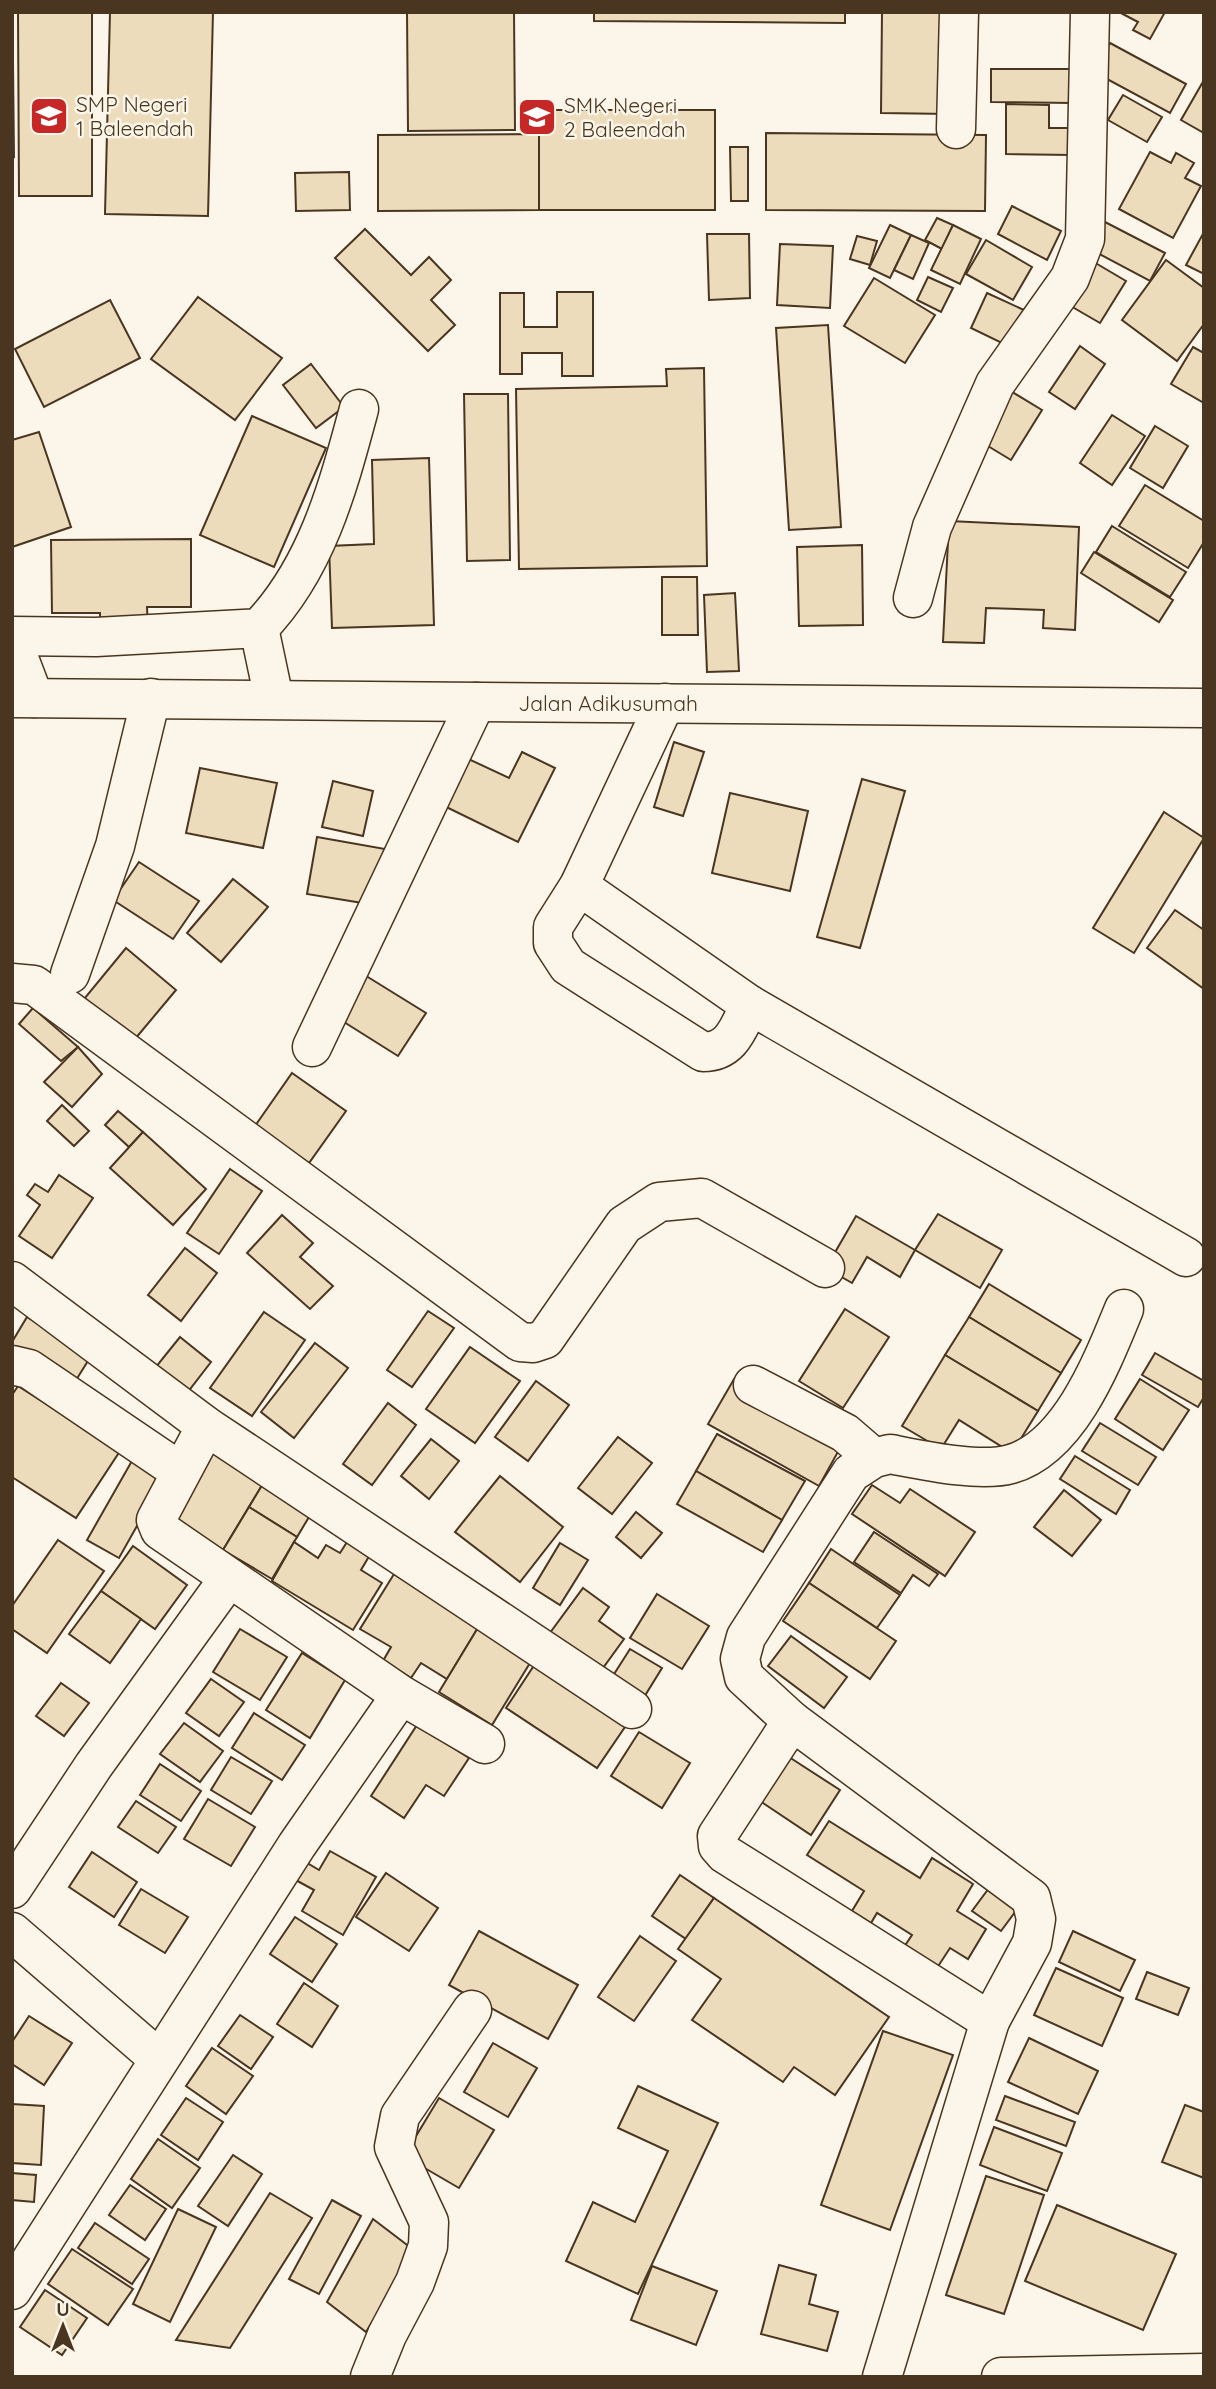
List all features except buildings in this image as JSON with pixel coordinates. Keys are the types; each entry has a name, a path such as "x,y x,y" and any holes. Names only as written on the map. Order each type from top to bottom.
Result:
{"street":[{"path":"956,129 959,12"},
{"path":"913,598 932,527 995,384 1070,278 1085,239 1090,12"},
{"path":"23,698 12,638 96,637 259,628 281,605 312,552 341,475 359,409"},
{"path":"259,628 274,699"},
{"name":"Jalan Adikusumah","path":"23,698 1204,708"},
{"path":"70,974 115,846 151,698"},
{"path":"312,1047 476,702"},
{"path":"665,703 579,886 553,927 553,943 568,966 703,1052 718,1052 728,1046 750,1005"},
{"path":"579,886 750,1005 1186,1257"},
{"path":"12,983 34,985 520,1342 545,1339 624,1225 644,1210 666,1200 702,1198 825,1268"},
{"path":"12,1281 206,1426 632,1709"},
{"path":"882,2377 990,2021 1032,1943 1036,1919 1031,1898 792,1721 744,1677 740,1659 746,1637 851,1473 874,1458 890,1454 991,1467 1013,1464 1031,1454 1054,1436 1077,1407 1095,1375 1124,1308"},
{"path":"12,1365 29,1369 181,1472"},
{"path":"753,1385 845,1433 874,1458"},
{"path":"206,1426 156,1520 160,1530 401,1695 485,1744"},
{"path":"12,1889 94,1765 229,1578"},
{"path":"12,2290 297,1844 401,1695"},
{"path":"792,1721 717,1836 718,1846 725,1854 990,2021"},
{"path":"12,1933 159,2059"},
{"path":"370,2377 387,2335 415,2281 428,2246 429,2222 394,2147 400,2116 472,2010"},
{"path":"1001,2377 1203,2371"}],"place":[{"name":"SMP Negeri 1 Baleendah","path":"49,116"},
{"name":"SMK Negeri 2 Baleendah","path":"537,117"}]}
